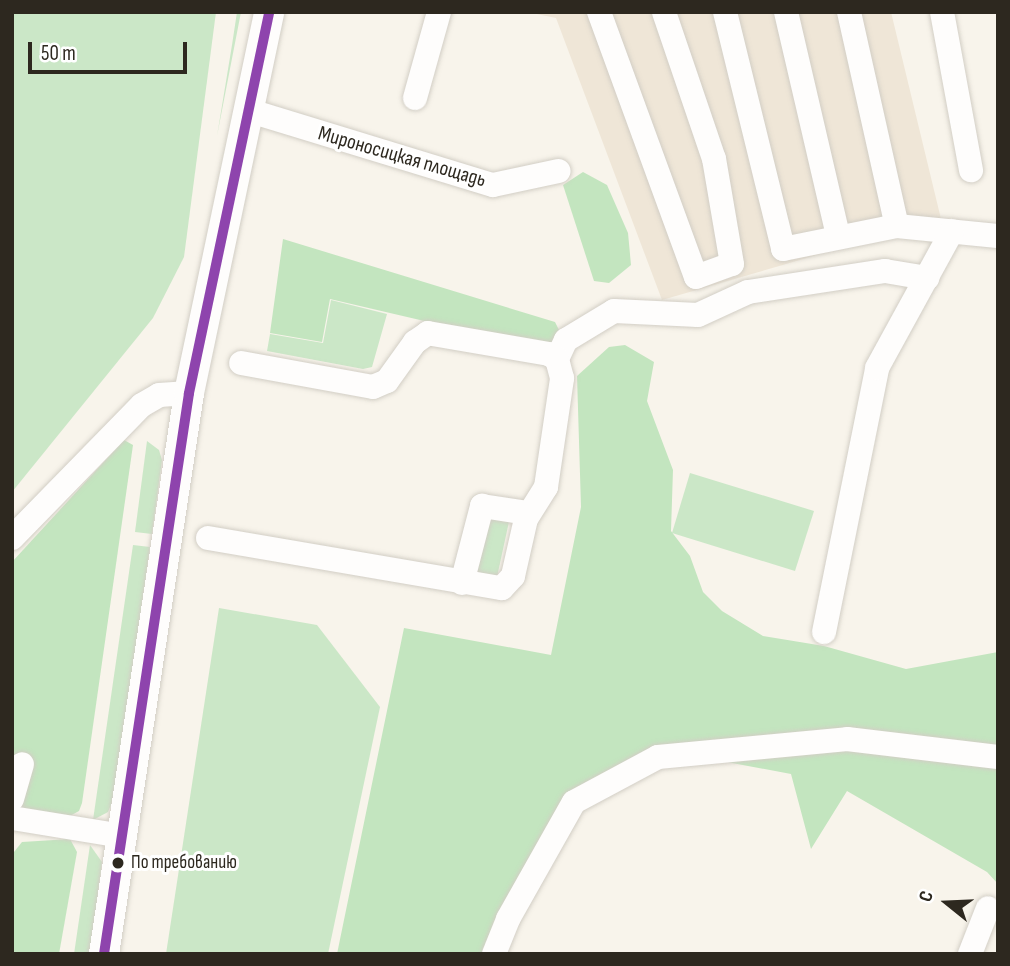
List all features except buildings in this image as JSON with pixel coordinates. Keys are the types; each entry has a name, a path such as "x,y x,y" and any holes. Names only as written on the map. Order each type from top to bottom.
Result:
{"main road":[{"path":"104,954 189,393 269,12"}],"street":[{"path":"415,98 439,12"},
{"path":"599,12 696,277 732,264 714,159 664,12"},
{"path":"725,12 783,250 838,236 897,226 998,236"},
{"path":"786,12 838,236"},
{"path":"849,12 897,226"},
{"path":"942,12 971,170"},
{"name":"Мироносицкая площадь","path":"247,110 493,185 559,172"},
{"path":"824,632 877,368 952,231"},
{"path":"556,359 566,340 614,310 698,315 748,292 885,271 927,278"},
{"path":"208,538 493,588 508,583 528,513 545,487 562,378 556,359 542,351 437,332 415,342 393,375 373,387 241,363"},
{"path":"12,538 142,405 159,395 189,393"},
{"path":"462,583 479,509 491,505 528,513"},
{"path":"494,954 508,919 574,802 658,757 738,752 847,739 998,757"},
{"path":"12,799 22,764"},
{"path":"12,818 122,836"},
{"path":"970,954 988,908"}],"shaded area":[{"path":"527,12 891,12 941,219 662,300 556,18"}],"green space":[{"path":"12,12 216,12 184,257 153,318 12,492"},
{"path":"237,12 241,12 217,136 232,45"},
{"path":"583,172 607,185 628,233 631,265 609,283 594,281 563,185"},
{"path":"283,239 555,322 561,334 553,351 330,299 322,342 270,333"},
{"path":"331,300 387,314 372,367 363,369 267,351 270,334 323,343"},
{"path":"625,345 654,362 647,401 673,470 671,531 690,556 703,592 722,611 763,636 824,646 906,669 998,652 998,884 987,872 847,791 811,849 791,774 652,748 559,805 484,954 337,954 404,628 551,655 581,507 577,376 609,347"},
{"path":"124,440 133,445 82,803 79,811 68,817 12,809 12,562"},
{"path":"147,441 159,450 162,460 152,534 135,532"},
{"path":"690,473 814,511 795,571 672,533"},
{"path":"486,512 510,517 497,577 473,572"},
{"path":"133,545 150,547 115,795 108,812 93,820"},
{"path":"219,608 317,625 380,707 328,954 166,954"},
{"path":"70,839 77,852 59,954 12,954 14,852 22,842"},
{"path":"90,845 102,862 90,954 74,954"}],"transit line":[{"path":"104,954 189,393 269,12"}],"place":[{"name":"По требованию","path":"118,863"}]}
